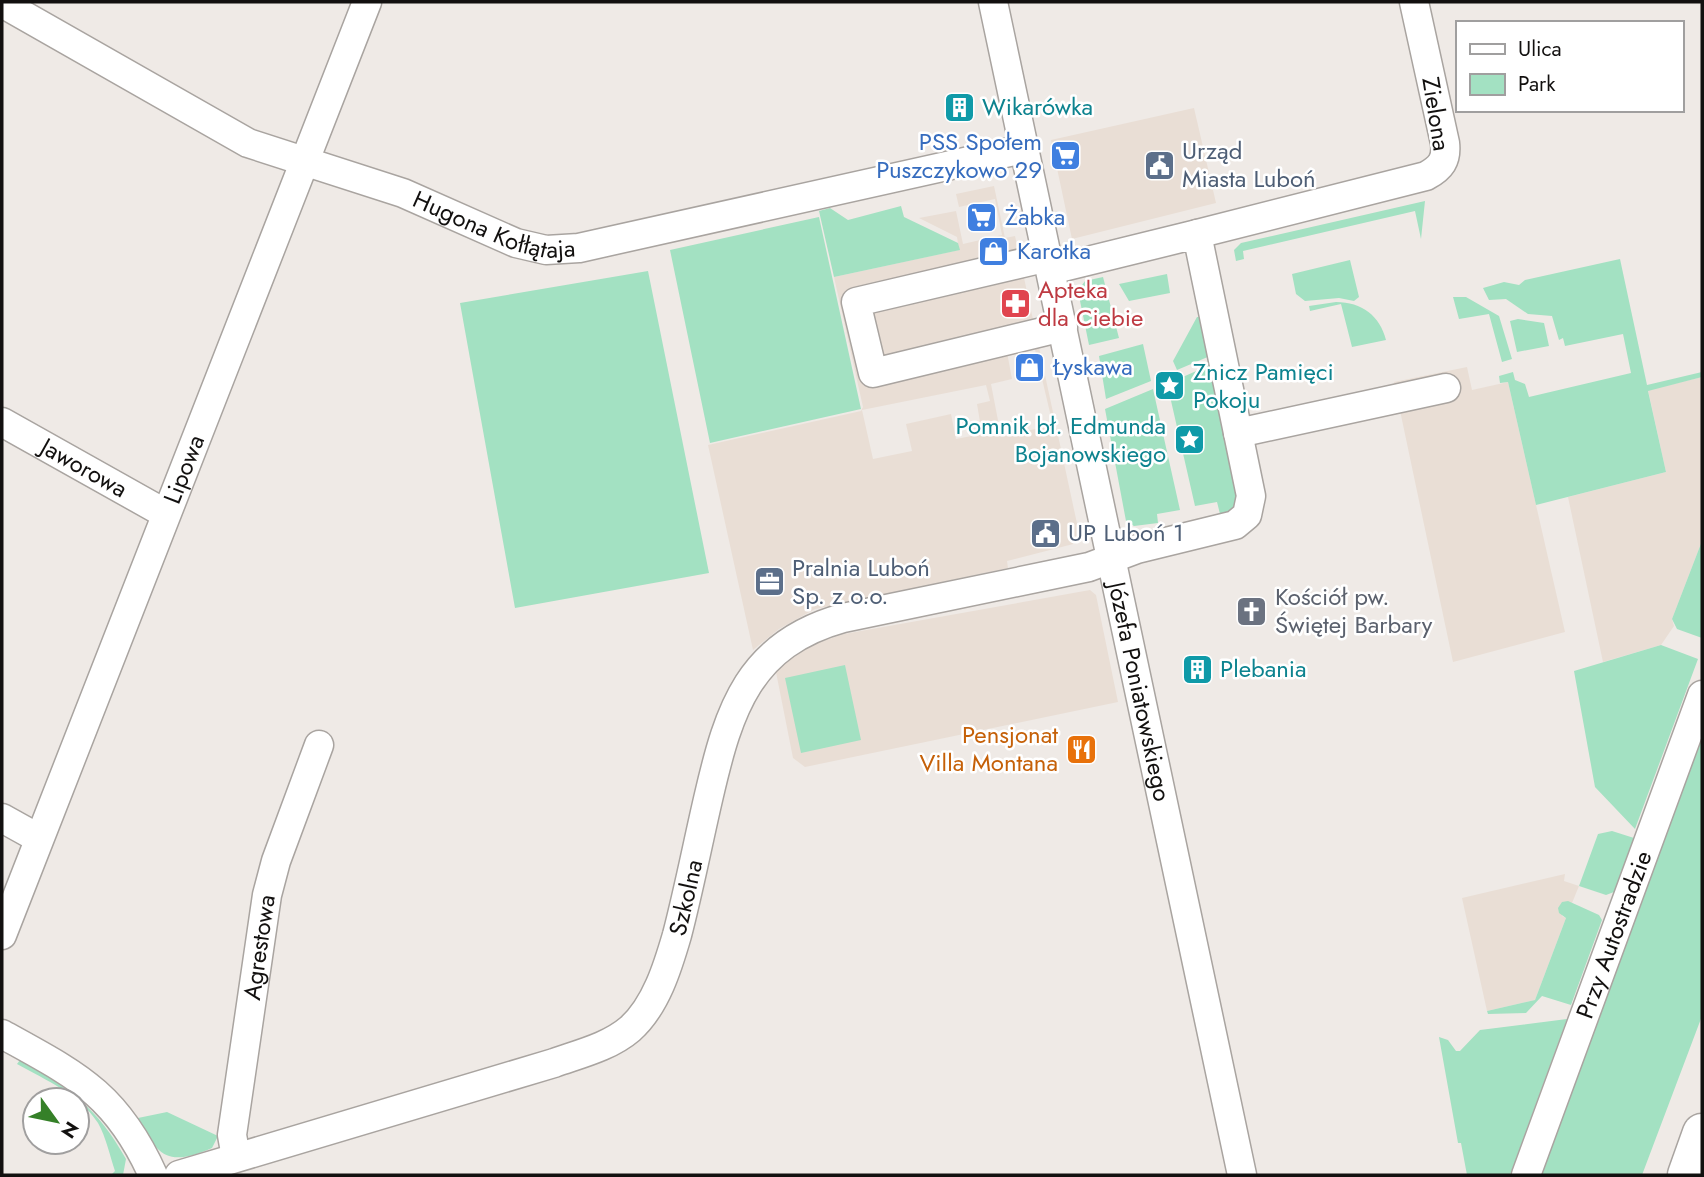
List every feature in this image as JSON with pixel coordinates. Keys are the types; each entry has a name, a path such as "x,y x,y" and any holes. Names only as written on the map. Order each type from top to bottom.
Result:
{"highway":[{"path":"1686,1175 1702,1133"}],"street":[{"name":"Lipowa","path":"2,935 367,2"},
{"name":"Józefa Poniatowskiego","path":"993,2 1242,1175"},
{"name":"Zielona","path":"1196,234 1426,176 1440,167 1446,153 1414,2"},
{"name":"Hugona Kołłątaja","path":"2,3 234,137 403,193 516,243 546,250 562,250 1023,149"},
{"path":"1063,327 873,373 856,302 1196,234 1238,433 1446,388"},
{"name":"Jaworowa","path":"2,422 166,514"},
{"name":"Szkolna","path":"179,1175 554,1063 620,1037 642,1016 666,967 727,724 744,687 766,661 808,630 833,621 1089,567 1112,558 1241,522 1251,507 1251,496 1238,433"},
{"name":"Przy Autostradzie","path":"1525,1175 1702,695"},
{"name":"Agrestowa","path":"236,1157 232,1135 267,895 279,852 318,744"},
{"path":"2,818 38,838"},
{"path":"2,1034 93,1088 128,1131 153,1175"}],"shaded area":[{"path":"1194,108 1216,203 1072,239 1051,140"},
{"path":"994,186 1005,238 1015,236 1081,542 1007,561 1008,568 815,609 779,629 753,650 708,445 861,411 863,407 834,277 959,250 957,237 919,218 956,211 963,244 1002,235 995,199 959,207 956,194","holes":["1033,341 1052,421 1050,426 1001,436 991,384 1012,379 1006,347","986,385 990,401 977,404 982,434 956,439 951,414 906,424 912,451 873,459 862,410"]},
{"path":"1467,367 1472,390 1508,382 1565,632 1453,662 1394,382"},
{"path":"1702,377 1702,541 1672,619 1674,626 1661,645 1603,662 1568,497 1666,472 1648,390"},
{"path":"1090,590 1096,595 1118,702 805,767 793,758 775,667 799,649 844,634"},
{"path":"1565,874 1564,881 1579,886 1572,903 1562,902 1562,916 1566,918 1535,1000 1487,1011 1462,898"}],"green space":[{"path":"1425,201 1421,239 1415,211 1243,251 1244,259 1236,261 1234,250 1241,243"},
{"path":"901,206 904,217 958,243 960,250 834,277 819,211 830,208 848,220"},
{"path":"819,217 861,409 710,443 670,250"},
{"path":"1620,259 1647,385 1702,372 1702,377 1648,391 1666,472 1536,505 1508,382 1500,383 1499,376 1513,372 1515,380 1525,384 1529,397 1631,373 1623,334 1565,346 1563,338 1559,340 1552,316 1528,314 1506,299 1489,300 1483,288 1504,282 1519,285 1525,280"},
{"path":"1350,260 1359,297 1354,301 1339,298 1305,301 1296,294 1292,274"},
{"path":"648,271 709,573 515,608 460,303"},
{"path":"1167,274 1170,293 1129,301 1119,284"},
{"path":"1103,277 1119,338 1089,345 1078,291 1085,281"},
{"path":"1453,297 1466,297 1499,316 1512,359 1502,362 1489,314 1459,319"},
{"path":"1336,302 1354,305 1368,312 1379,324 1386,340 1352,347 1341,304 1310,311 1309,306"},
{"path":"1197,317 1201,317 1210,356 1177,370 1173,361"},
{"path":"1518,319 1544,323 1549,346 1517,352 1510,321"},
{"path":"1143,344 1151,381 1106,399 1099,356"},
{"path":"1212,364 1240,495 1236,509 1221,518 1217,502 1195,506 1169,392 1178,388 1176,380"},
{"path":"1153,389 1180,510 1157,514 1158,523 1134,526 1126,521 1105,409"},
{"path":"1702,541 1702,638 1677,629 1672,619"},
{"path":"1661,645 1698,659 1635,829 1595,787 1574,671"},
{"path":"845,665 861,740 801,753 785,678"},
{"path":"1702,727 1702,1016 1642,1175 1538,1175"},
{"path":"1612,831 1634,838 1614,892 1606,895 1579,886 1598,834"},
{"path":"1568,901 1599,915 1602,920 1571,1005 1542,996 1526,1013 1488,1014 1487,1011 1535,1000 1566,918 1559,913 1558,908 1562,902"},
{"path":"1567,1019 1510,1175 1467,1175 1461,1143 1458,1143 1439,1037 1448,1040 1456,1051 1460,1051 1480,1030"},
{"path":"20,1060 62,1086 57,1086 17,1064"},
{"path":"91,1110 126,1159 123,1175 111,1175 115,1171"},
{"path":"167,1112 218,1136 212,1148 186,1157 167,1155 159,1150 138,1118"}],"place":[{"name":"Wikarówka","path":"959,107"},
{"name":"PSS Społem Puszczykowo 29","path":"1065,156"},
{"name":"Urząd Miasta Luboń","path":"1159,165"},
{"name":"Żabka","path":"982,217"},
{"name":"Karotka","path":"994,251"},
{"name":"Apteka dla Ciebie","path":"1015,304"},
{"name":"Łyskawa","path":"1030,367"},
{"name":"Znicz Pamięci Pokoju","path":"1170,386"},
{"name":"Pomnik bł. Edmunda Bojanowskiego","path":"1189,440"},
{"name":"UP Luboń 1","path":"1045,533"},
{"name":"Pralnia Luboń Sp. z o.o.","path":"769,582"},
{"name":"Kościół pw. Świętej Barbary","path":"1252,611"},
{"name":"Plebania","path":"1197,669"},
{"name":"Pensjonat Villa Montana","path":"1081,749"}]}
